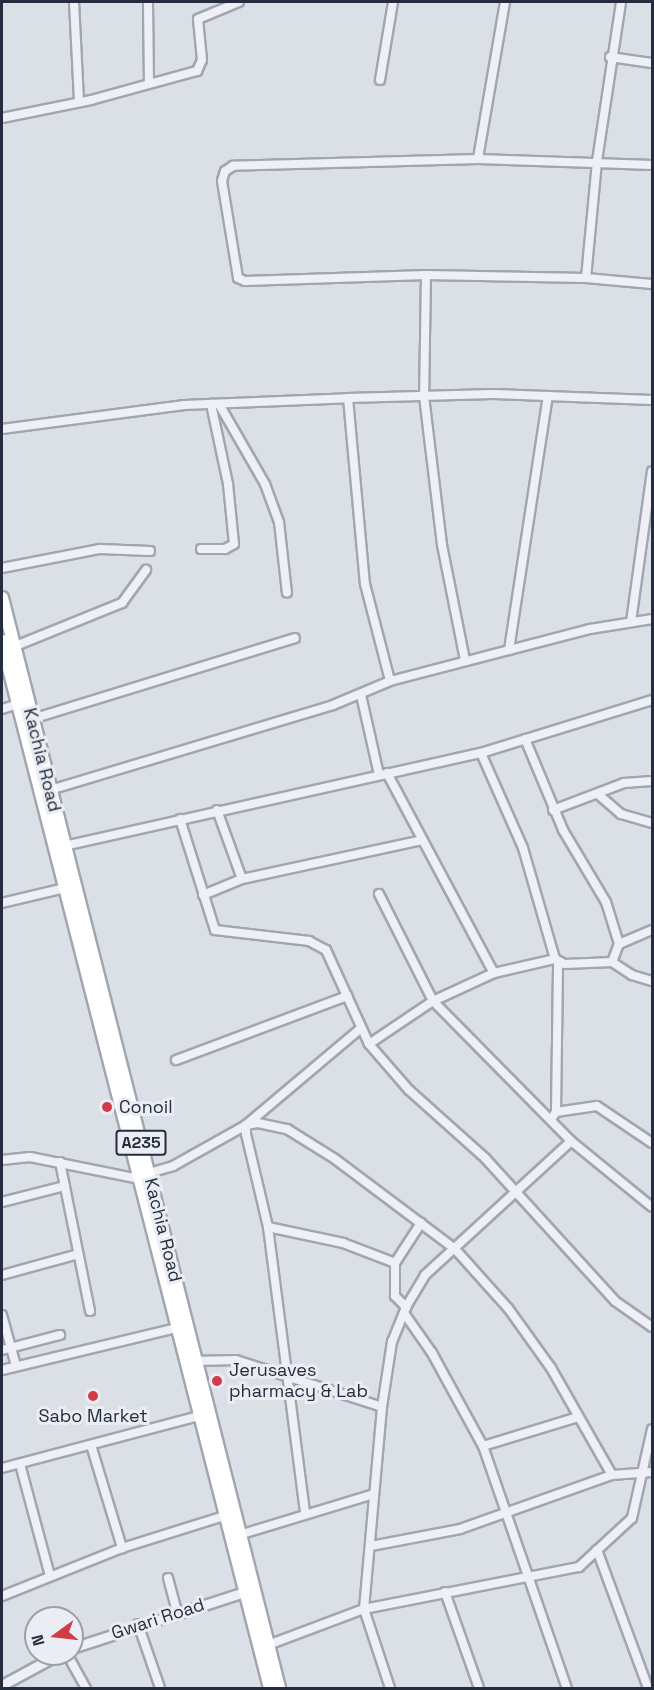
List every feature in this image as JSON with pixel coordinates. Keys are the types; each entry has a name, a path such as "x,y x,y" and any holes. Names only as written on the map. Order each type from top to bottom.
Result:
{"highway":[{"name":"Kachia Road","path":"2,598 144,1176 195,1361 279,1689"},
{"name":"Kachia Road","path":"2,641 65,888 138,1152"},
{"name":"Kachia Road","path":"144,1176 177,1328 270,1689"}],"street":[{"path":"74,2 79,102"},
{"path":"148,2 149,83"},
{"path":"2,118 79,102 197,71 202,60 198,18 225,4 239,2"},
{"path":"380,80 393,2"},
{"path":"478,159 505,2"},
{"path":"586,278 610,57 621,2"},
{"path":"610,57 652,63"},
{"path":"652,165 597,161 478,159 233,166 225,171 222,181 238,278 245,282 426,275 586,278 652,284"},
{"path":"426,275 424,396 442,545 465,660"},
{"path":"509,650 548,396"},
{"path":"2,429 215,404 348,398 548,396 652,400"},
{"path":"348,398 365,584 390,681"},
{"path":"201,549 225,549 234,544 228,484 215,404"},
{"path":"215,404 265,484 279,522 287,593"},
{"path":"631,622 652,471"},
{"path":"2,568 100,549 150,551"},
{"path":"13,647 122,603 146,570"},
{"path":"50,790 361,695 390,681 465,660 652,619"},
{"path":"32,719 295,639"},
{"path":"361,695 383,774 422,840 494,973"},
{"path":"64,846 217,810 481,753 652,700"},
{"path":"2,709 18,704"},
{"path":"525,739 553,810 596,881 619,944 612,962"},
{"path":"481,753 523,848 557,961 554,1116"},
{"path":"553,810 599,795 624,783 652,781"},
{"path":"599,795 621,814 652,823"},
{"path":"217,810 242,879"},
{"path":"180,819 215,930 319,944 326,950 369,1044 409,1090 485,1158 515,1195 615,1300 652,1327"},
{"path":"203,895 242,879 422,840"},
{"path":"2,903 65,888"},
{"path":"379,894 432,1001 554,1116 571,1141 652,1207"},
{"path":"619,944 652,930"},
{"path":"369,1044 432,1001 494,973 557,961 612,962 632,975 652,981"},
{"path":"176,1060 347,996"},
{"path":"2,1160 30,1157 144,1176 173,1166 246,1125 361,1028"},
{"path":"554,1116 597,1106 652,1143"},
{"path":"246,1125 258,1123 287,1129 455,1249 508,1308 551,1368 612,1475"},
{"path":"246,1125 268,1227 305,1512"},
{"path":"379,1689 389,1686 364,1609 382,1407 392,1342 405,1310 425,1275 515,1195 571,1141"},
{"path":"60,1162 90,1311"},
{"path":"2,1202 65,1186"},
{"path":"421,1224 395,1263 395,1296 432,1353 483,1446 526,1576 567,1689"},
{"path":"268,1227 343,1243 395,1263"},
{"path":"2,1275 78,1254"},
{"path":"2,1315 16,1366"},
{"path":"2,1370 177,1328"},
{"path":"2,1350 60,1335"},
{"path":"195,1361 236,1360 382,1407"},
{"path":"2,1468 199,1416"},
{"path":"483,1446 578,1417"},
{"path":"268,1645 364,1609 579,1567 632,1518 652,1429"},
{"path":"91,1445 122,1548"},
{"path":"641,1471 652,1458"},
{"path":"20,1464 50,1576"},
{"path":"371,1546 460,1529 505,1515 612,1475 641,1471 652,1472"},
{"path":"239,1535 305,1512 374,1494"},
{"path":"2,1596 122,1548 224,1516"},
{"path":"597,1550 648,1689"},
{"path":"168,1578 177,1612"},
{"name":"Gwari Road","path":"84,1644 138,1624 244,1592"},
{"path":"444,1592 479,1689"},
{"path":"138,1624 160,1689"},
{"path":"2,1685 37,1666"},
{"path":"74,1666 86,1689"}],"place":[{"name":"Conoil","path":"107,1107"},
{"name":"Jerusaves pharmacy & Lab","path":"217,1381"},
{"name":"Sabo Market","path":"93,1396"}]}
